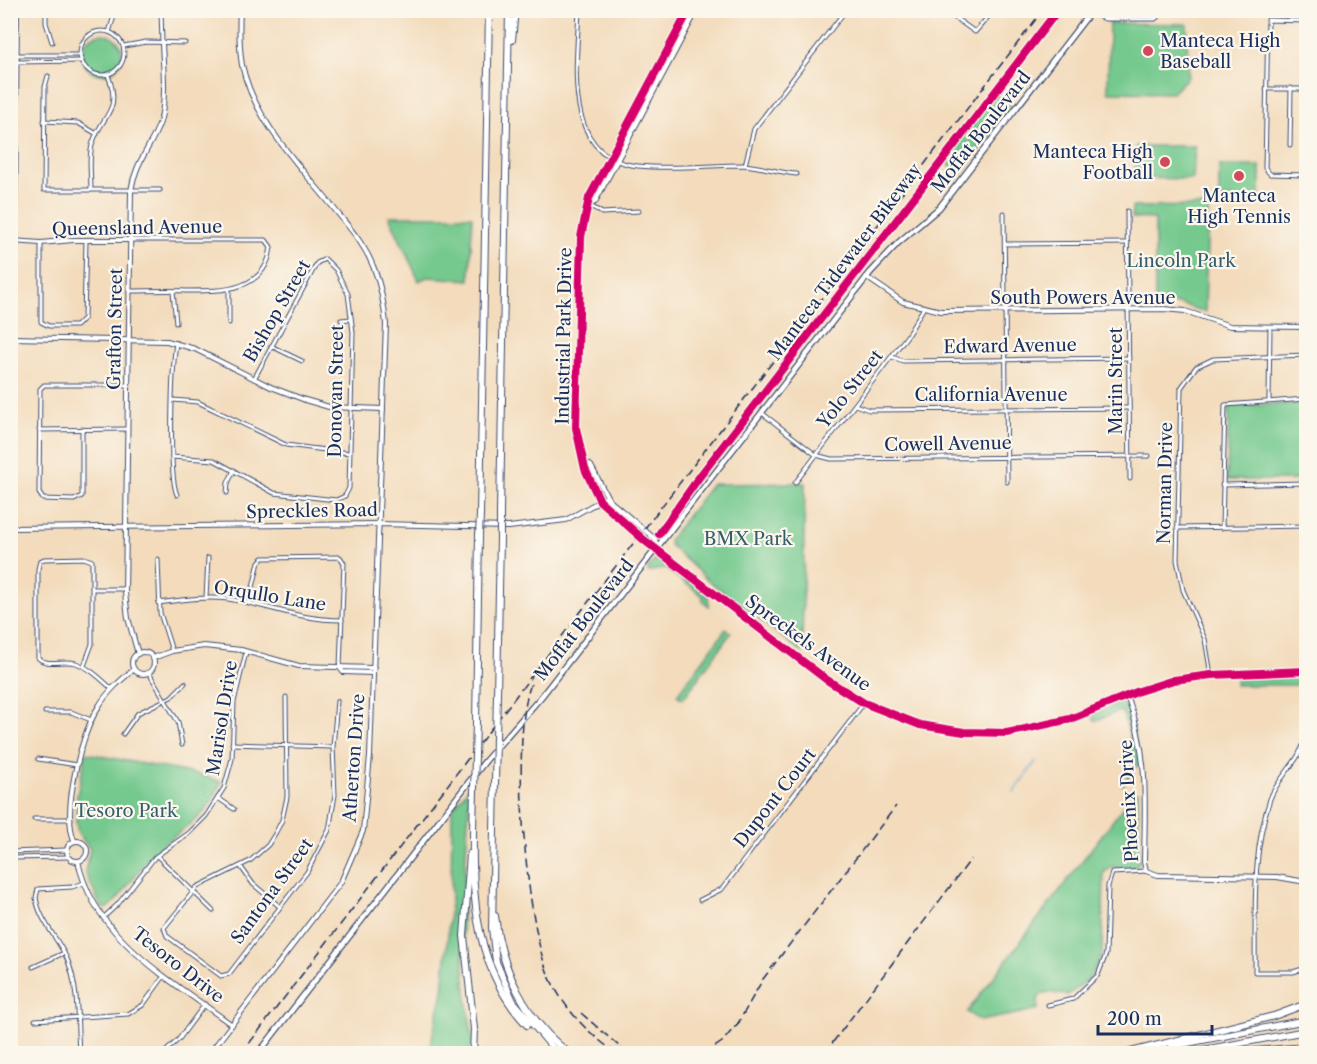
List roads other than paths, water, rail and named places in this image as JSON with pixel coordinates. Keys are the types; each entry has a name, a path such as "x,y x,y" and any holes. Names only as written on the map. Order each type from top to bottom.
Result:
{"highway":[{"path":"487,10 489,30 473,826 475,910 484,952 493,973 511,1005 554,1053"},
{"path":"509,10 492,938 501,975 521,1012 558,1053"},
{"path":"508,58 515,10"},
{"path":"473,826 464,930 474,1029 473,1053"},
{"path":"493,897 502,953 515,988 543,1028 570,1053"},
{"path":"1123,1053 1274,1016 1306,1004"},
{"path":"1129,1053 1306,1020"},
{"path":"1181,1053 1306,1031"},
{"path":"1215,1053 1306,1047"}],"main road":[{"name":"Moffat Boulevard","path":"258,1053 486,760 542,697 866,278 898,243 939,208 1091,12"}],"street":[{"path":"10,32 11,10"},
{"path":"10,279 11,238 15,215 17,10"},
{"path":"46,10 46,23 52,42"},
{"path":"109,32 116,10"},
{"name":"Grafton Street","path":"138,654 128,618 125,589 131,191 138,163 156,131 162,112 161,10"},
{"name":"Atherton Drive","path":"209,1053 341,882 358,847 366,817 369,790 386,324 382,295 373,266 362,243 274,135 256,102 243,67 239,45 240,10"},
{"path":"579,10 576,85 579,114 587,133 612,157 638,166 745,165 797,174"},
{"name":"Industrial Park Drive","path":"657,548 626,526 600,501 589,482 576,428 579,257 590,205 589,198 689,10"},
{"name":"Industrial Park Drive","path":"590,205 595,202 697,10"},
{"path":"745,165 756,127 846,10"},
{"path":"944,10 968,29 977,32 994,10"},
{"path":"1091,12 1105,19 1155,19 1160,15"},
{"path":"1306,21 1268,20 1265,164 1266,171 1270,174 1306,175"},
{"path":"96,31 109,32 118,37 124,46 122,65 108,75 90,72 81,61 81,46 87,36 96,31"},
{"path":"124,46 146,42 185,43"},
{"path":"80,55 16,55 10,58 16,62 81,61"},
{"path":"91,190 91,154 97,134 107,120 113,104 112,86 108,75"},
{"path":"48,76 44,121 44,190 160,190"},
{"path":"1266,88 1306,88"},
{"path":"1290,145 1291,88"},
{"path":"44,121 69,121 97,134"},
{"path":"590,205 602,213 639,211"},
{"name":"Marin Street","path":"1127,211 1130,479"},
{"path":"1004,213 1007,482"},
{"name":"Queensland Avenue","path":"11,238 41,243 130,240 268,241 271,247 264,269 245,285 229,291"},
{"path":"41,243 41,322 49,326 76,326 84,318 86,241"},
{"path":"1005,244 1128,243"},
{"name":"Donovan Street","path":"234,470 274,493 336,500 345,496 349,489 353,332 348,294 342,278 324,259"},
{"name":"Bishop Street","path":"254,379 317,263 324,259"},
{"name":"South Powers Avenue","path":"866,278 892,297 923,309 1005,311 1173,309 1230,326 1306,327"},
{"path":"129,291 229,291 229,323"},
{"path":"174,291 176,323"},
{"name":"Yolo Street","path":"795,483 892,357 920,317 923,309"},
{"path":"341,320 351,319"},
{"path":"1269,400 1270,327"},
{"path":"10,338 155,340 176,343 195,349 254,379 305,400 329,406 383,409"},
{"path":"176,343 172,457 173,480 177,495"},
{"path":"272,346 302,361"},
{"name":"Norman Drive","path":"1210,675 1205,639 1183,590 1179,574 1177,528 1179,405 1184,382 1196,367 1213,359 1306,355"},
{"name":"Edward Avenue","path":"892,357 903,361 1129,358"},
{"path":"82,429 82,494 74,500 40,497 40,389 44,385 127,385"},
{"path":"1222,528 1225,405 1306,399"},
{"path":"173,400 198,402 286,445 349,453"},
{"name":"California Avenue","path":"855,405 869,410 1129,408"},
{"path":"762,413 816,455"},
{"path":"39,430 127,429"},
{"name":"Cowell Avenue","path":"816,455 831,459 1149,456"},
{"path":"172,457 210,459 234,470 228,483 228,493"},
{"name":"Industrial Park Drive","path":"584,460 591,466 607,497 625,516 655,539 657,548"},
{"path":"1222,485 1306,483"},
{"name":"Spreckles Road","path":"10,528 378,524 486,527 548,525 566,520 607,497"},
{"path":"1177,528 1306,526"},
{"name":"Spreckels Avenue","path":"657,548 827,680 864,703 920,724 944,730 990,733 1051,725 1174,680 1210,675 1306,671"},
{"path":"249,604 260,559 332,556 343,559 340,669"},
{"path":"206,598 208,558"},
{"path":"84,666 92,644 93,565 90,559 40,561 37,654 39,660 74,662 84,666 112,689"},
{"path":"158,560 158,603 172,651"},
{"path":"93,589 125,589"},
{"name":"Orqullo Lane","path":"158,603 206,598 249,604 303,618 342,620"},
{"path":"153,658 172,651 204,646 246,652 299,666 373,671"},
{"name":"Marisol Drive","path":"103,918 118,904 157,856 189,833 206,816 219,798 230,771 234,702 246,652"},
{"path":"146,653 153,658 154,666 149,673 141,674 134,669 133,661 138,654 146,653"},
{"path":"10,852 66,850 74,840 71,819 78,766 91,720 112,689 134,669"},
{"path":"149,673 178,722 182,746"},
{"path":"123,734 138,713 165,700 185,683"},
{"name":"Phoenix Drive","path":"1127,696 1138,728 1144,759 1144,862 1146,871"},
{"path":"192,892 212,878 241,867 268,845 282,820 287,797 286,697"},
{"name":"Santona Street","path":"192,892 164,928 167,936 214,972 221,976 227,975 307,872 329,830 335,795 333,747 336,701"},
{"name":"Dupont Court","path":"700,900 722,889 864,703"},
{"path":"45,712 71,712 91,720"},
{"path":"1306,736 1298,758 1271,795 1257,848 1255,972 1293,972 1306,968"},
{"path":"232,744 333,747"},
{"path":"38,759 78,766"},
{"path":"219,798 234,808"},
{"path":"34,819 71,819"},
{"path":"10,858 68,857 78,861 86,855 87,849 84,843 74,840"},
{"path":"66,850 68,857"},
{"path":"157,856 213,911"},
{"name":"Tesoro Drive","path":"78,861 84,883 103,918 128,947 232,1024"},
{"path":"241,867 253,884 279,906"},
{"path":"1048,1005 1073,999 1098,975 1106,954 1108,886 1112,873 1146,871 1158,876 1284,877 1306,882"},
{"path":"79,1053 74,977 64,953 37,904 37,891 72,887 84,883"},
{"path":"33,967 64,953"},
{"path":"35,1020 121,1015 136,1010 148,999 165,975"},
{"path":"163,1053 178,1039 205,1004"}],"waterway":[{"path":"1014,792 1036,761"}],"railway":[{"path":"241,1054 1043,10"},
{"path":"531,684 525,709 521,785 528,875 541,951 549,976 570,1010 587,1029 618,1054"},
{"path":"736,1027 763,979 896,806"},
{"path":"824,1054 971,859"},
{"path":"581,1013 628,1054"},
{"path":"704,1054 722,1042 740,1021"}],"place":[{"name":"Manteca High Baseball","path":"1148,51"},
{"name":"Manteca High Football","path":"1165,162"},
{"name":"Manteca High Tennis","path":"1239,176"}],"park label":[{"name":"Lincoln Park","path":"1181,261"},
{"name":"BMX Park","path":"748,539"},
{"name":"Tesoro Park","path":"126,811"}]}
